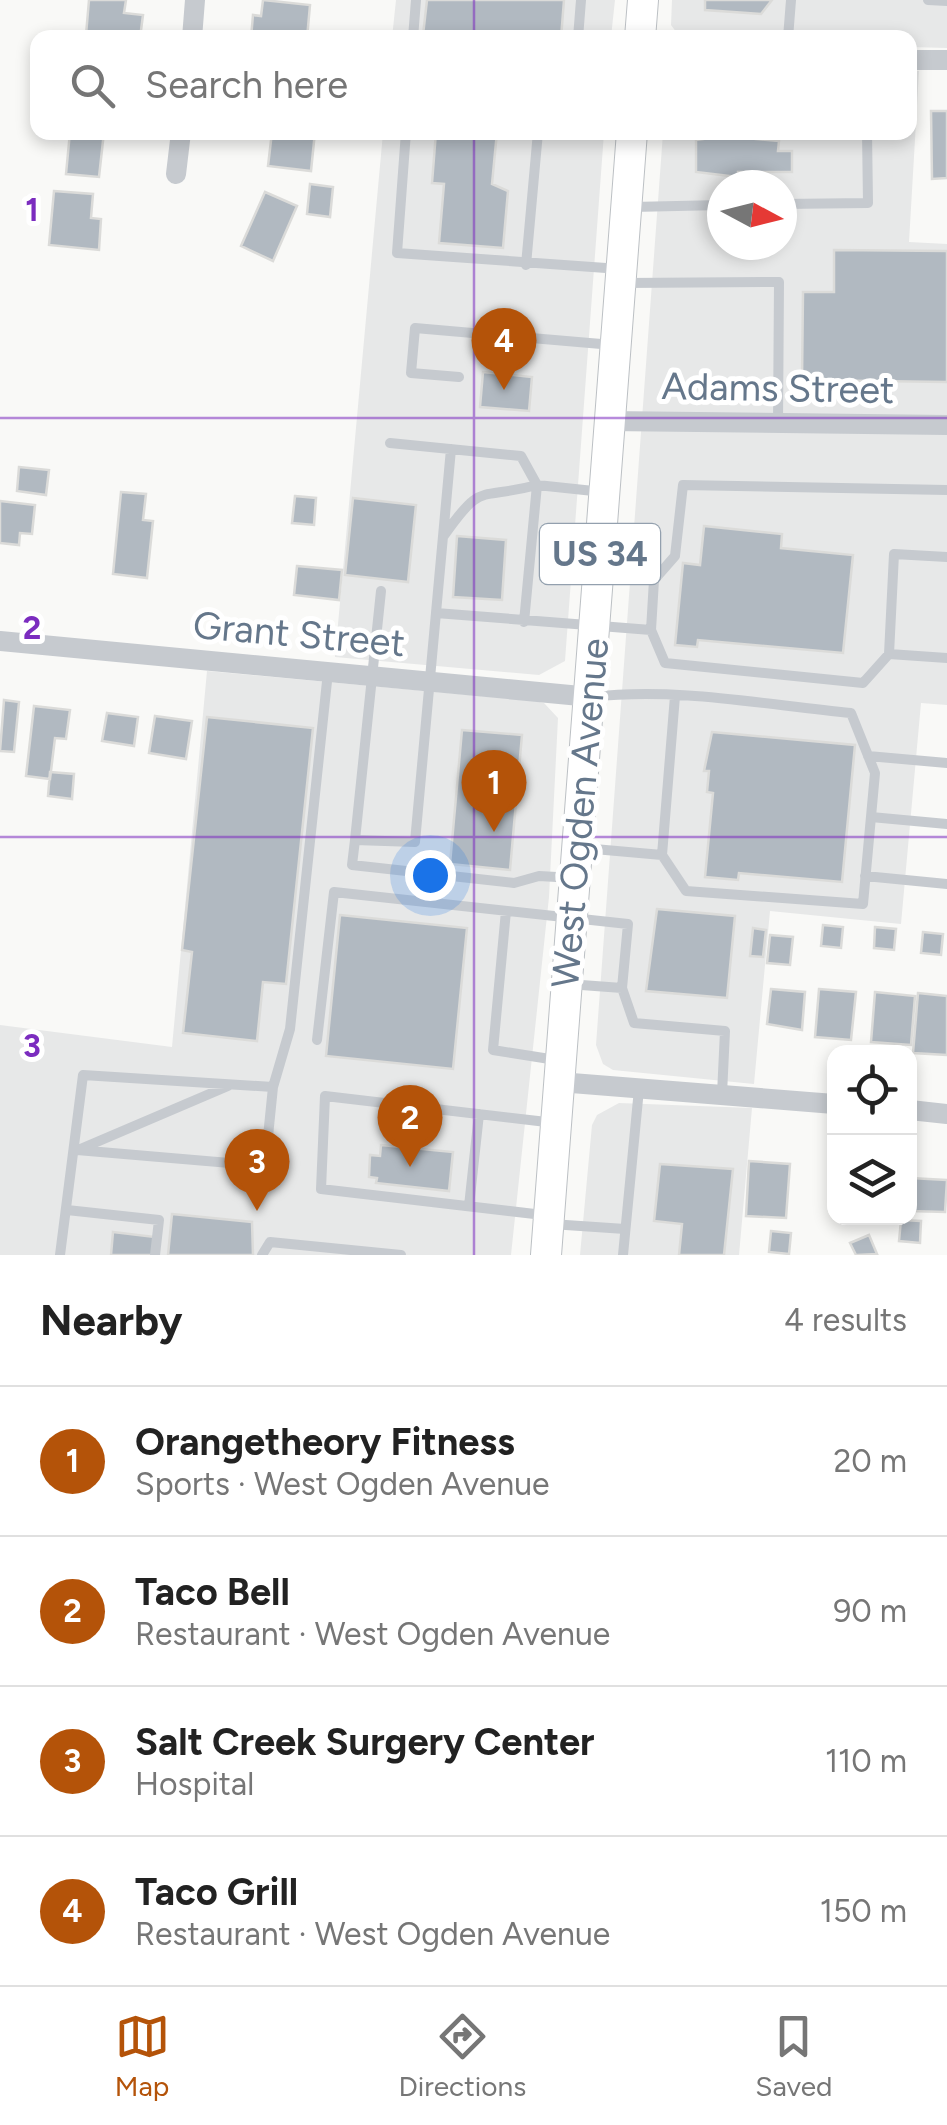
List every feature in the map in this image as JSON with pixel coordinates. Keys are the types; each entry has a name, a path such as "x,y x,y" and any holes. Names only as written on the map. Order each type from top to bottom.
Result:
{"main road":[{"path":"641,30 643,0"},
{"name":"West Ogden Avenue","path":"546,1255 631,140"}],"street":[{"path":"193,30 195,0"},
{"path":"917,60 947,60"},
{"path":"176,174 181,140"},
{"name":"Adams Street","path":"608,422 947,425"},
{"name":"Grant Street","path":"0,641 590,697"},
{"path":"560,1072 639,1088 827,1103"},
{"path":"917,1111 947,1114"}],"lane":[{"path":"414,30 416,0"},
{"path":"579,30 581,0"},
{"path":"789,30 791,0"},
{"path":"928,0 947,1"},
{"path":"405,140 396,254 620,276 779,282 778,424"},
{"path":"526,264 537,140"},
{"path":"797,204 868,203 867,140"},
{"path":"626,207 707,206"},
{"path":"458,377 411,373 415,328 614,345"},
{"path":"390,443 521,456 537,485 524,622"},
{"path":"355,840 415,842 451,449"},
{"path":"442,538 467,502 480,493 537,485 604,492"},
{"path":"947,490 683,485 675,556 654,580 651,630 664,664 863,683 889,654 894,554 947,557"},
{"path":"598,578 654,580"},
{"path":"381,591 352,865 514,883 539,876 576,878"},
{"path":"436,614 651,630"},
{"path":"889,654 947,658"},
{"path":"77,1150 265,1166 273,1087 290,1029 328,672"},
{"path":"590,697 634,692 851,713 875,773 863,904 686,891 662,856 675,696"},
{"path":"868,756 947,763"},
{"path":"871,817 947,824"},
{"path":"578,848 662,856"},
{"path":"866,876 947,884"},
{"path":"317,1040 334,892 628,924 622,988 634,1023 725,1031 722,1094"},
{"path":"506,911 493,1050 560,1072"},
{"path":"567,984 622,988"},
{"path":"60,1255 77,1150 83,1074 273,1087"},
{"path":"77,1150 231,1084"},
{"path":"623,1255 639,1088"},
{"path":"556,1123 325,1096 321,1188 625,1229"},
{"path":"470,1206 479,1114"},
{"path":"67,1210 159,1220 156,1255"},
{"path":"262,1255 270,1242 401,1255"}],"shaded area":[{"path":"396,0 615,0 612,30 393,30"},
{"path":"672,0 947,0 947,48 917,47 917,30 675,30 671,25"},
{"path":"382,140 603,140 565,661 539,675 335,657"},
{"path":"662,140 915,140 909,242 947,244 947,705 921,703 901,924 770,911 754,1084 613,1070 603,1064 596,1045"},
{"path":"207,671 535,701 544,703 558,718 549,897 511,1255 0,1255 0,1025 172,1047"},
{"path":"619,1103 752,1108 739,1255 580,1255 592,1125 597,1115"}],"building":[{"path":"89,0 126,0 124,13 143,15 141,30 86,30"},
{"path":"263,0 310,5 308,30 252,30 253,15 261,16"},
{"path":"427,0 564,0 562,30 424,30"},
{"path":"705,0 772,0 761,14 705,10"},
{"path":"931,111 947,111 947,178 932,179"},
{"path":"69,140 103,140 99,177 66,174"},
{"path":"271,140 314,140 311,171 268,166"},
{"path":"435,140 496,140 492,184 508,191 503,248 439,243 444,184 432,183"},
{"path":"696,140 779,141 778,151 792,151 792,170 707,170 707,173 696,172"},
{"path":"310,184 333,187 330,217 307,214"},
{"path":"54,191 93,194 91,218 101,219 99,250 49,245"},
{"path":"265,192 297,206 273,261 241,246"},
{"path":"834,250 947,251 947,382 802,380 803,292 834,292"},
{"path":"483,372 532,377 529,411 480,407"},
{"path":"19,467 49,470 46,495 17,491"},
{"path":"121,492 146,494 143,520 153,521 147,578 113,574"},
{"path":"295,496 316,498 314,525 292,523"},
{"path":"353,498 416,505 408,582 345,575"},
{"path":"0,501 35,505 32,534 20,533 19,545 0,543"},
{"path":"704,526 782,534 781,548 853,555 843,653 698,640 697,647 675,645 683,563 700,565"},
{"path":"457,536 506,540 502,600 453,597"},
{"path":"297,566 342,570 339,600 294,595"},
{"path":"4,700 19,702 14,752 0,751"},
{"path":"34,706 70,710 66,739 55,738 50,779 26,776"},
{"path":"107,713 138,717 134,746 102,741"},
{"path":"155,716 192,721 186,759 149,753"},
{"path":"207,717 313,728 286,984 263,982 257,1041 183,1033 192,952 182,950"},
{"path":"462,730 522,735 510,870 450,864"},
{"path":"712,732 855,745 842,882 739,873 738,880 705,877 713,793 707,792 709,771 704,771"},
{"path":"50,772 74,774 72,799 48,796"},
{"path":"657,909 735,916 727,998 646,991"},
{"path":"340,915 467,928 453,1069 326,1056"},
{"path":"823,925 843,927 841,948 821,946"},
{"path":"875,927 896,929 894,950 874,948"},
{"path":"753,928 766,930 763,957 750,956"},
{"path":"923,932 943,934 941,955 921,953"},
{"path":"770,935 793,937 790,965 767,963"},
{"path":"771,989 805,992 802,1030 767,1024"},
{"path":"819,989 856,992 851,1040 815,1037"},
{"path":"875,992 915,996 911,1045 871,1042"},
{"path":"918,993 947,996 947,1055 917,1053 917,1045 914,1045"},
{"path":"381,1145 453,1152 449,1191 376,1183 377,1178 369,1177 370,1155 380,1156"},
{"path":"749,1161 790,1164 786,1218 746,1216"},
{"path":"660,1164 733,1169 724,1255 679,1255 682,1224 654,1221"},
{"path":"917,1178 947,1180 945,1212 917,1211"},
{"path":"172,1214 252,1222 253,1255 168,1255"},
{"path":"921,1221 920,1243 899,1241 901,1225 917,1225"},
{"path":"771,1231 791,1233 789,1254 769,1252"},
{"path":"113,1232 155,1237 153,1255 111,1255"},
{"path":"869,1235 877,1254 856,1255 850,1243"}],"place":[{"name":"Taco Grill","path":"504,390"},
{"name":"Orangetheory Fitness","path":"494,832"},
{"name":"Taco Bell","path":"410,1167"},
{"name":"Salt Creek Surgery Center","path":"257,1211"}]}
